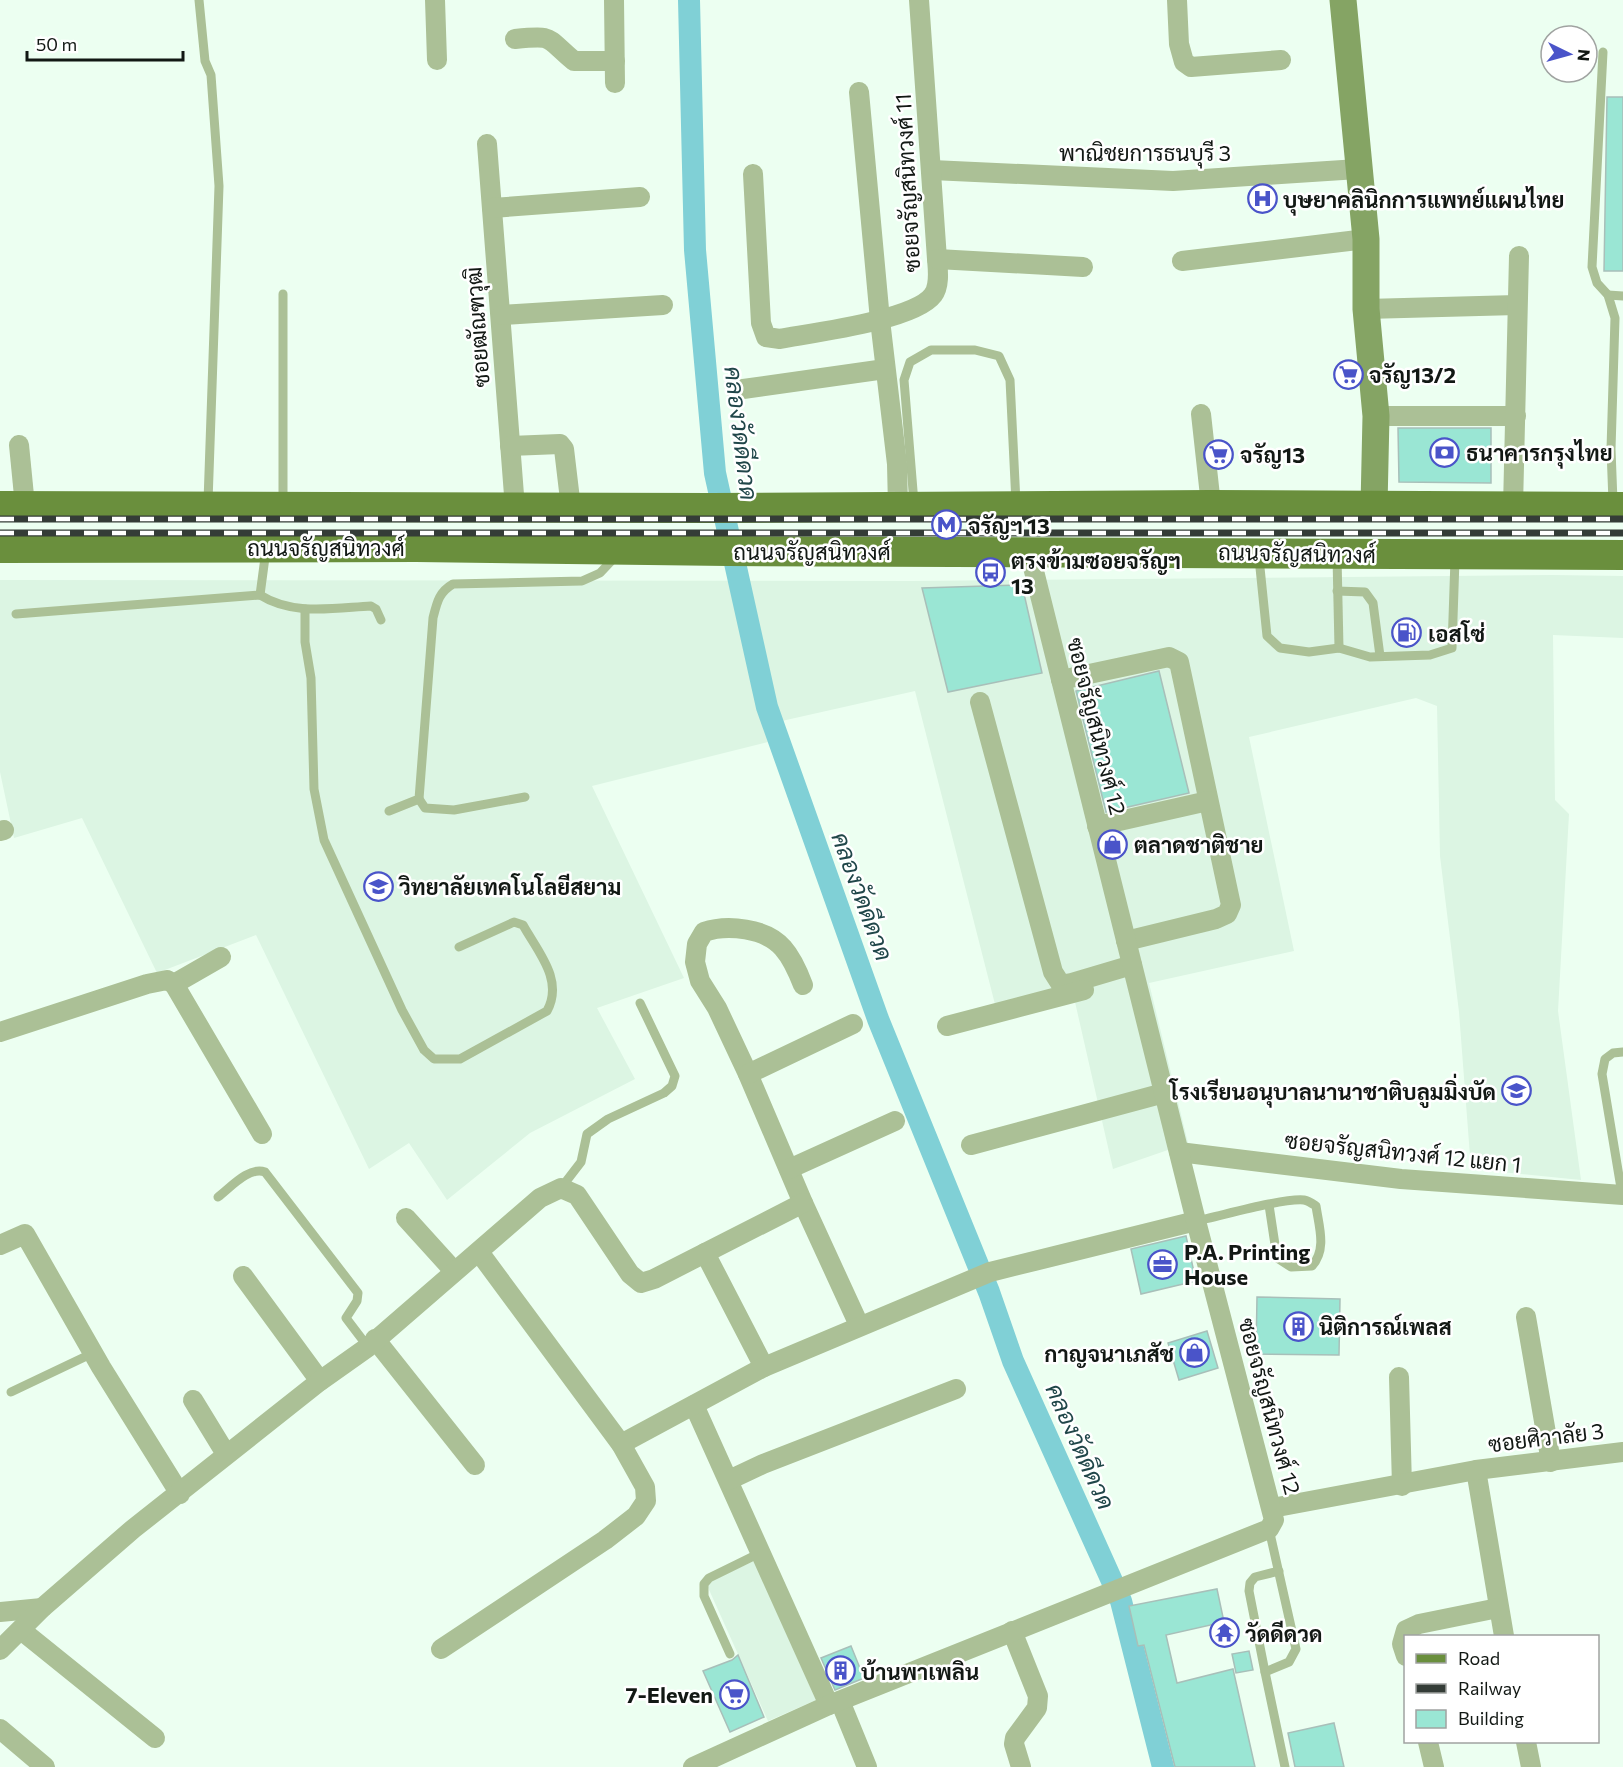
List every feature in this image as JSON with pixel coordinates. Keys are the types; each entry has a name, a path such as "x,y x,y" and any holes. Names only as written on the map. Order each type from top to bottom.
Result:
{"main road":[{"path":"1343,0 1366,239 1366,309 1376,416 1374,506"},
{"name":"ถนนจรัญสนิทวงศ์","path":"13,506 725,508 1211,504 1618,507"},
{"path":"63,506 64,548"},
{"name":"ถนนจรัญสนิทวงศ์","path":"0,548 416,547 734,551 1258,552 1336,555 1623,555"}],"street":[{"path":"435,0 437,60"},
{"path":"614,0 615,83"},
{"name":"ซอยจรัญสนิทวงศ์ 11","path":"879,320 921,305 933,295 938,277 919,0"},
{"path":"1177,0 1179,44 1184,62 1191,67 1281,60"},
{"path":"515,39 544,36 553,40 574,61 615,61"},
{"path":"860,92 879,320 897,464 907,506"},
{"name":"ซอยฒัณฑวุฒิ","path":"487,144 502,315 515,508"},
{"name":"พาณิชยการธนบุรี 3","path":"932,170 1173,181 1358,169"},
{"path":"753,174 761,323 766,337 780,339 879,320"},
{"path":"492,208 640,197"},
{"path":"1182,261 1366,239"},
{"path":"1513,507 1519,256"},
{"path":"938,259 1083,267"},
{"path":"502,315 663,305"},
{"path":"1366,309 1517,305"},
{"path":"736,390 885,369"},
{"path":"1201,414 1211,504"},
{"path":"1376,416 1516,416"},
{"path":"510,446 560,444 564,449 571,508"},
{"path":"13,506 19,445"},
{"name":"ซอยจรัญสนิทวงศ์ 12","path":"693,1767 835,1703 1269,1529 1274,1520 1196,1221 1029,551"},
{"path":"1061,680 1169,657 1179,662 1231,905 1227,914 1126,941"},
{"path":"980,702 1053,972 1060,983 1068,984 1133,970"},
{"path":"1097,826 1208,801"},
{"path":"803,985 782,946 768,936 731,927 719,927 704,932 697,944 695,962 699,981 717,1008 748,1074 803,1203 859,1325"},
{"path":"174,984 221,957"},
{"path":"947,1026 1133,970"},
{"path":"0,1032 147,984 167,980 174,984 262,1134"},
{"path":"748,1074 853,1024"},
{"path":"971,1145 1164,1094"},
{"path":"789,1169 895,1121"},
{"name":"ซอยจรัญสนิทวงศ์ 12 แยก 1","path":"1179,1152 1401,1179 1623,1194"},
{"path":"0,1650 42,1608 133,1529 180,1494 226,1454 371,1343 540,1198 561,1188 577,1195 630,1274 642,1282 654,1280 803,1203"},
{"path":"406,1218 454,1270"},
{"path":"621,1444 764,1367 984,1274 1196,1221"},
{"path":"0,1245 26,1234 93,1353 180,1494"},
{"path":"441,1649 605,1540 636,1516 646,1501 645,1487 621,1444 478,1252"},
{"path":"705,1253 764,1367"},
{"path":"243,1276 320,1381"},
{"path":"1526,1317 1551,1462"},
{"path":"371,1343 476,1465"},
{"path":"1399,1377 1402,1486"},
{"path":"729,1480 763,1464 956,1389"},
{"path":"193,1400 226,1454"},
{"path":"694,1405 762,1552 867,1767"},
{"name":"ซอยศิวาลัย 3","path":"1272,1508 1402,1486 1476,1470 1623,1452"},
{"path":"1476,1470 1504,1635"},
{"path":"0,1612 42,1608"},
{"path":"1405,1635 1406,1630 1419,1624 1498,1608"},
{"path":"21,1630 155,1738"},
{"path":"1012,1631 1038,1696 1037,1708 1015,1738 1014,1744 1021,1767"},
{"path":"0,1729 45,1767"},
{"path":"1428,1743 1434,1767"},
{"path":"1526,1743 1531,1767"}],"lane":[{"path":"199,0 205,61 212,86 219,186 208,506"},
{"path":"1603,52 1592,267 1594,278 1608,295 1614,318 1611,449 1618,507"},
{"path":"283,294 283,507"},
{"path":"1608,295 1623,296"},
{"path":"907,506 904,380 910,362 931,350 975,350 999,356 1010,380 1016,506"},
{"path":"1611,449 1623,448"},
{"path":"260,595 267,548"},
{"path":"525,797 454,810 425,808 419,799 433,618 438,598 453,584 582,581 600,573 622,550"},
{"path":"1258,552 1267,636 1280,648 1309,652 1339,648 1370,657 1430,655 1452,648 1455,554"},
{"path":"1336,555 1339,648"},
{"path":"1337,591 1365,592 1373,603 1380,656"},
{"path":"16,614 260,595 282,606 305,609 371,606 376,609 381,620"},
{"path":"305,609 314,789 324,840 402,1010 424,1050 434,1059 460,1059 547,1011 554,999 554,982 523,925 514,922 459,947"},
{"path":"389,811 419,799"},
{"path":"561,1188 581,1162 587,1134 608,1119 664,1093 672,1086 675,1076 640,1003"},
{"path":"1623,1052 1613,1053 1605,1059 1602,1074 1623,1194"},
{"path":"218,1197 251,1172 259,1170 265,1172 358,1293 357,1301 346,1318 371,1343"},
{"path":"1196,1221 1269,1205 1303,1200 1316,1206 1322,1244 1319,1258 1312,1266 1291,1267 1277,1258 1269,1205"},
{"path":"11,1392 93,1353"},
{"path":"1265,1672 1289,1662 1294,1657 1296,1649 1269,1529"},
{"path":"730,1654 704,1596 704,1584 709,1578 762,1552"},
{"path":"1279,1571 1255,1577 1250,1583 1249,1591 1285,1767"}],"shaded area":[{"path":"1623,576 1623,638 1553,635 1555,800 1569,814 1558,1011 1581,1180 1471,1169 1459,1012 1440,856 1437,706 1416,698 1249,737 1294,951 1149,983 1188,1143 1113,1169 1075,1002 999,1020 915,691 764,725 768,742 592,786 684,978 597,1008 635,1079 530,1133 447,1200 409,1143 369,1169 256,935 157,973 82,818 14,838 0,772 0,580 912,581"},
{"path":"754,1561 816,1700 768,1721 706,1583"}],"building":[{"path":"1607,97 1623,97 1623,271 1604,271"},
{"name":"ธนาคารกรุงไทย","path":"1398,428 1491,428 1491,483 1399,482"},
{"path":"1022,585 1042,673 948,692 922,588"},
{"path":"1159,671 1189,793 1106,812 1076,691"},
{"name":"P.A. Printing House","path":"1186,1236 1196,1281 1141,1294 1131,1249"},
{"name":"นิติการณ์เพลส","path":"1257,1297 1340,1299 1339,1355 1256,1354"},
{"path":"1207,1331 1218,1368 1179,1380 1168,1343"},
{"path":"1217,1589 1224,1622 1166,1635 1177,1683 1233,1669 1255,1767 1175,1767 1144,1645 1138,1646 1129,1606"},
{"name":"บ้านพาเพลิน","path":"851,1646 864,1678 835,1690 821,1658"},
{"path":"1249,1651 1253,1670 1236,1673 1232,1654"},
{"name":"7-Eleven","path":"738,1655 764,1717 730,1732 703,1671 732,1660"},
{"path":"1334,1723 1344,1767 1295,1767 1288,1733"}],"waterway":[{"name":"คลองวัดดีดวด","path":"689,0 695,250 715,473 767,707 878,1019 989,1292 1013,1361 1121,1601 1163,1767"}],"railway":[{"path":"0,519 1623,519"},
{"path":"0,533 1623,533"}],"place":[{"name":"บุษยาคลินิกการแพทย์แผนไทย","path":"1262,199"},
{"name":"จรัญ13/2","path":"1348,374"},
{"name":"ธนาคารกรุงไทย","path":"1445,452"},
{"name":"จรัญ13","path":"1219,454"},
{"name":"จรัญฯ 13","path":"947,525"},
{"name":"ตรงข้ามซอยจรัญฯ 13","path":"990,573"},
{"name":"เอสโซ่","path":"1407,633"},
{"name":"ตลาดชาติชาย","path":"1113,844"},
{"name":"วิทยาลัยเทคโนโลยีสยาม","path":"378,886"},
{"name":"โรงเรียนอนุบาลนานาชาติบลูมมิ่งบัด","path":"1517,1091"},
{"name":"P.A. Printing House","path":"1163,1264"},
{"name":"นิติการณ์เพลส","path":"1298,1326"},
{"name":"กาญจนาเภสัช","path":"1195,1353"},
{"name":"วัดดีดวด","path":"1224,1633"},
{"name":"บ้านพาเพลิน","path":"840,1671"},
{"name":"7-Eleven","path":"734,1694"}]}
